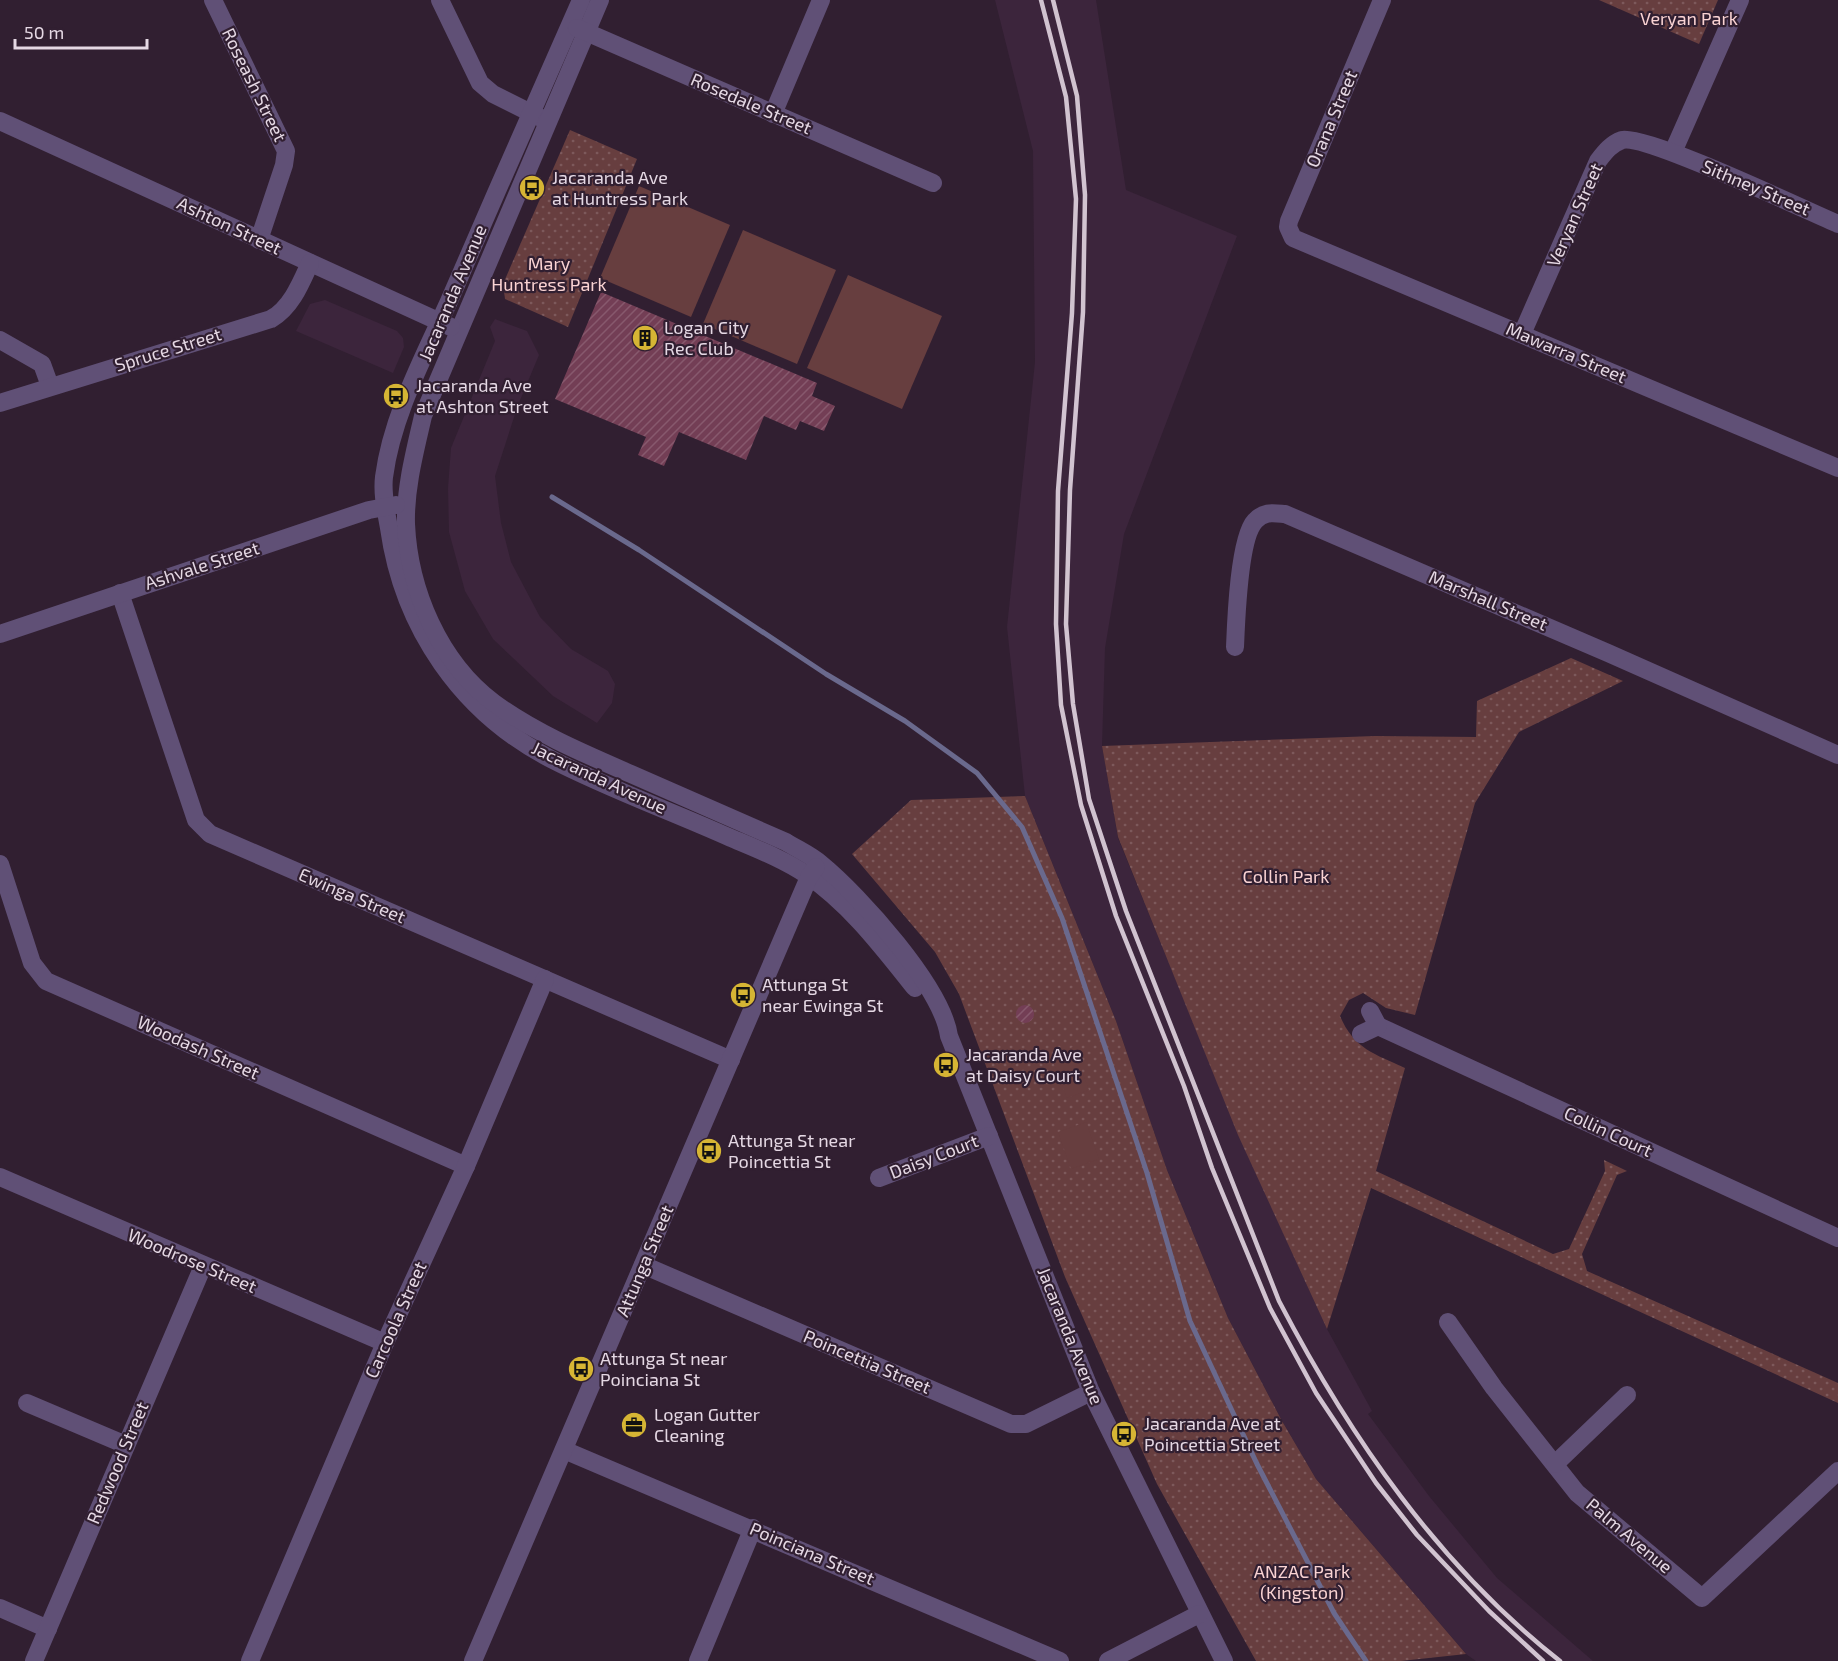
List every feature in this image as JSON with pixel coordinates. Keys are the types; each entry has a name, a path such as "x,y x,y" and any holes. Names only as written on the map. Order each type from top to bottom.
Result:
{"street":[{"name":"Roseash Street","path":"213,0 286,151 281,176 259,240"},
{"path":"440,0 480,83 494,94 548,121"},
{"name":"Jacaranda Avenue","path":"581,0 578,29 548,121 423,416 406,505 412,571 424,612 444,646 466,677 492,702 522,721 563,742 786,842 814,869"},
{"name":"Jacaranda Avenue","path":"600,0 578,29 530,114 397,428 384,478 385,506 395,564 420,630 440,663 475,705 508,733 551,759 766,853 814,869 848,889 907,958 929,989 948,1024 949,1036 1091,1392 1224,1661"},
{"path":"773,114 821,0"},
{"name":"Orana Street","path":"1293,238 1288,227 1289,221 1383,0"},
{"path":"1673,152 1740,0"},
{"name":"Rosedale Street","path":"578,29 933,183"},
{"name":"Ashton Street","path":"0,121 458,330"},
{"name":"Veryan Street","path":"1522,334 1598,161 1609,147 1623,140 1639,141 1673,152"},
{"name":"Sithney Street","path":"1673,152 1838,224"},
{"name":"Mawarra Street","path":"1293,238 1838,468"},
{"name":"Spruce Street","path":"0,403 270,319 279,314 288,303 310,263"},
{"path":"0,340 42,364 50,386"},
{"name":"Ashvale Street","path":"0,634 385,506 406,505"},
{"name":"Marshall Street","path":"1235,647 1236,606 1247,535 1254,521 1268,512 1285,514 1838,755"},
{"name":"Ewinga Street","path":"120,593 196,820 210,834 731,1060"},
{"name":"Woodash Street","path":"0,864 32,963 46,981 466,1166"},
{"name":"Attunga Street","path":"473,1661 814,869"},
{"name":"Carcoola Street","path":"250,1661 385,1343 466,1166 545,979"},
{"name":"Collin Court","path":"1361,1034 1374,1018 1838,1238"},
{"name":"Daisy Court","path":"879,1178 989,1136"},
{"name":"Woodrose Street","path":"0,1177 385,1343"},
{"name":"Poincettia Street","path":"643,1265 1011,1424 1026,1424 1091,1392"},
{"name":"Redwood Street","path":"34,1661 203,1266"},
{"name":"Palm Avenue","path":"1448,1322 1494,1388 1577,1492 1702,1598 1838,1471"},
{"path":"1555,1464 1627,1395"},
{"path":"27,1403 126,1445"},
{"name":"Poinciana Street","path":"564,1450 753,1528 1060,1661"},
{"path":"698,1661 753,1528"},
{"path":"0,1608 48,1629"},
{"path":"1108,1661 1199,1614"}],"shaded area":[{"path":"995,0 1096,0 1126,190 1237,236 1124,534 1105,648 1102,746 1118,838 1239,1135 1327,1329 1372,1411 1368,1414 1429,1496 1497,1578 1593,1661 1476,1661 1466,1654 1316,1479 1282,1421 1228,1318 1167,1170 1116,1021 1025,796 1007,627 1035,362 1033,151"},
{"path":"325,300 397,331 403,338 404,347 393,373 296,331 310,304"},
{"path":"495,319 527,331 539,355 518,405 495,476 501,523 511,562 540,617 571,649 608,671 615,684 612,703 597,723 553,696 493,639 465,591 449,532 448,488 451,448 495,341 490,327"}],"green space":[{"name":"Veryan Park","path":"1599,0 1718,0 1699,44"},
{"name":"Mary Huntress Park","path":"570,130 637,159 568,327 505,299 503,284"},
{"path":"639,186 730,225 691,317 600,278"},
{"path":"743,230 836,270 797,364 703,324"},
{"path":"848,275 942,316 902,409 807,368"},
{"name":"Collin Park","path":"1571,658 1623,681 1519,732 1475,803 1415,1015 1386,1008 1363,993 1349,1000 1340,1016 1359,1043 1375,1054 1405,1068 1376,1171 1553,1254 1569,1249 1605,1171 1604,1160 1627,1171 1617,1175 1582,1254 1587,1271 1838,1383 1838,1403 1371,1188 1327,1329 1238,1135 1118,837 1102,746 1375,736 1476,737 1477,701"},
{"name":"ANZAC Park (Kingston)","path":"1025,796 1116,1021 1167,1170 1228,1318 1282,1421 1316,1479 1466,1654 1401,1661 1256,1661 1157,1484 1065,1277 959,994 935,952 852,854 911,800"},
{"path":"1073,1047 1089,1090 1067,1098 1051,1056"},
{"path":"1086,1122 1099,1159 1071,1169 1058,1132"}],"building":[{"name":"Logan City Rec Club","path":"601,292 817,383 812,396 835,406 824,431 800,421 796,430 764,416 746,460 679,432 664,466 638,455 646,437 555,399"},
{"path":"1021,1005 1029,1005 1034,1010 1032,1021 1021,1023 1016,1018 1016,1010"}],"waterway":[{"path":"552,497 639,550 826,674 905,721 977,773 1022,827 1062,918 1147,1173 1190,1321 1257,1464 1334,1613 1366,1661"}],"railway":[{"path":"1041,0 1066,97 1076,199 1072,313 1058,491 1056,624 1061,705 1081,805 1116,916 1184,1086 1212,1168 1270,1308 1316,1393 1376,1483 1417,1535 1489,1611 1543,1661"},
{"path":"1053,0 1077,96 1085,195 1083,312 1070,490 1066,624 1073,704 1089,799 1126,911 1279,1301 1306,1352 1367,1450 1437,1541 1475,1584 1516,1624 1560,1661"}],"place":[{"name":"Jacaranda Ave at Huntress Park","path":"532,188"},
{"name":"Logan City Rec Club","path":"645,338"},
{"name":"Jacaranda Ave at Ashton Street","path":"396,396"},
{"name":"Attunga St near Ewinga St","path":"743,995"},
{"name":"Jacaranda Ave at Daisy Court","path":"946,1065"},
{"name":"Attunga St near Poincettia St","path":"709,1151"},
{"name":"Attunga St near Poinciana St","path":"581,1369"},
{"name":"Logan Gutter Cleaning","path":"634,1425"},
{"name":"Jacaranda Ave at Poincettia Street","path":"1124,1434"}]}
